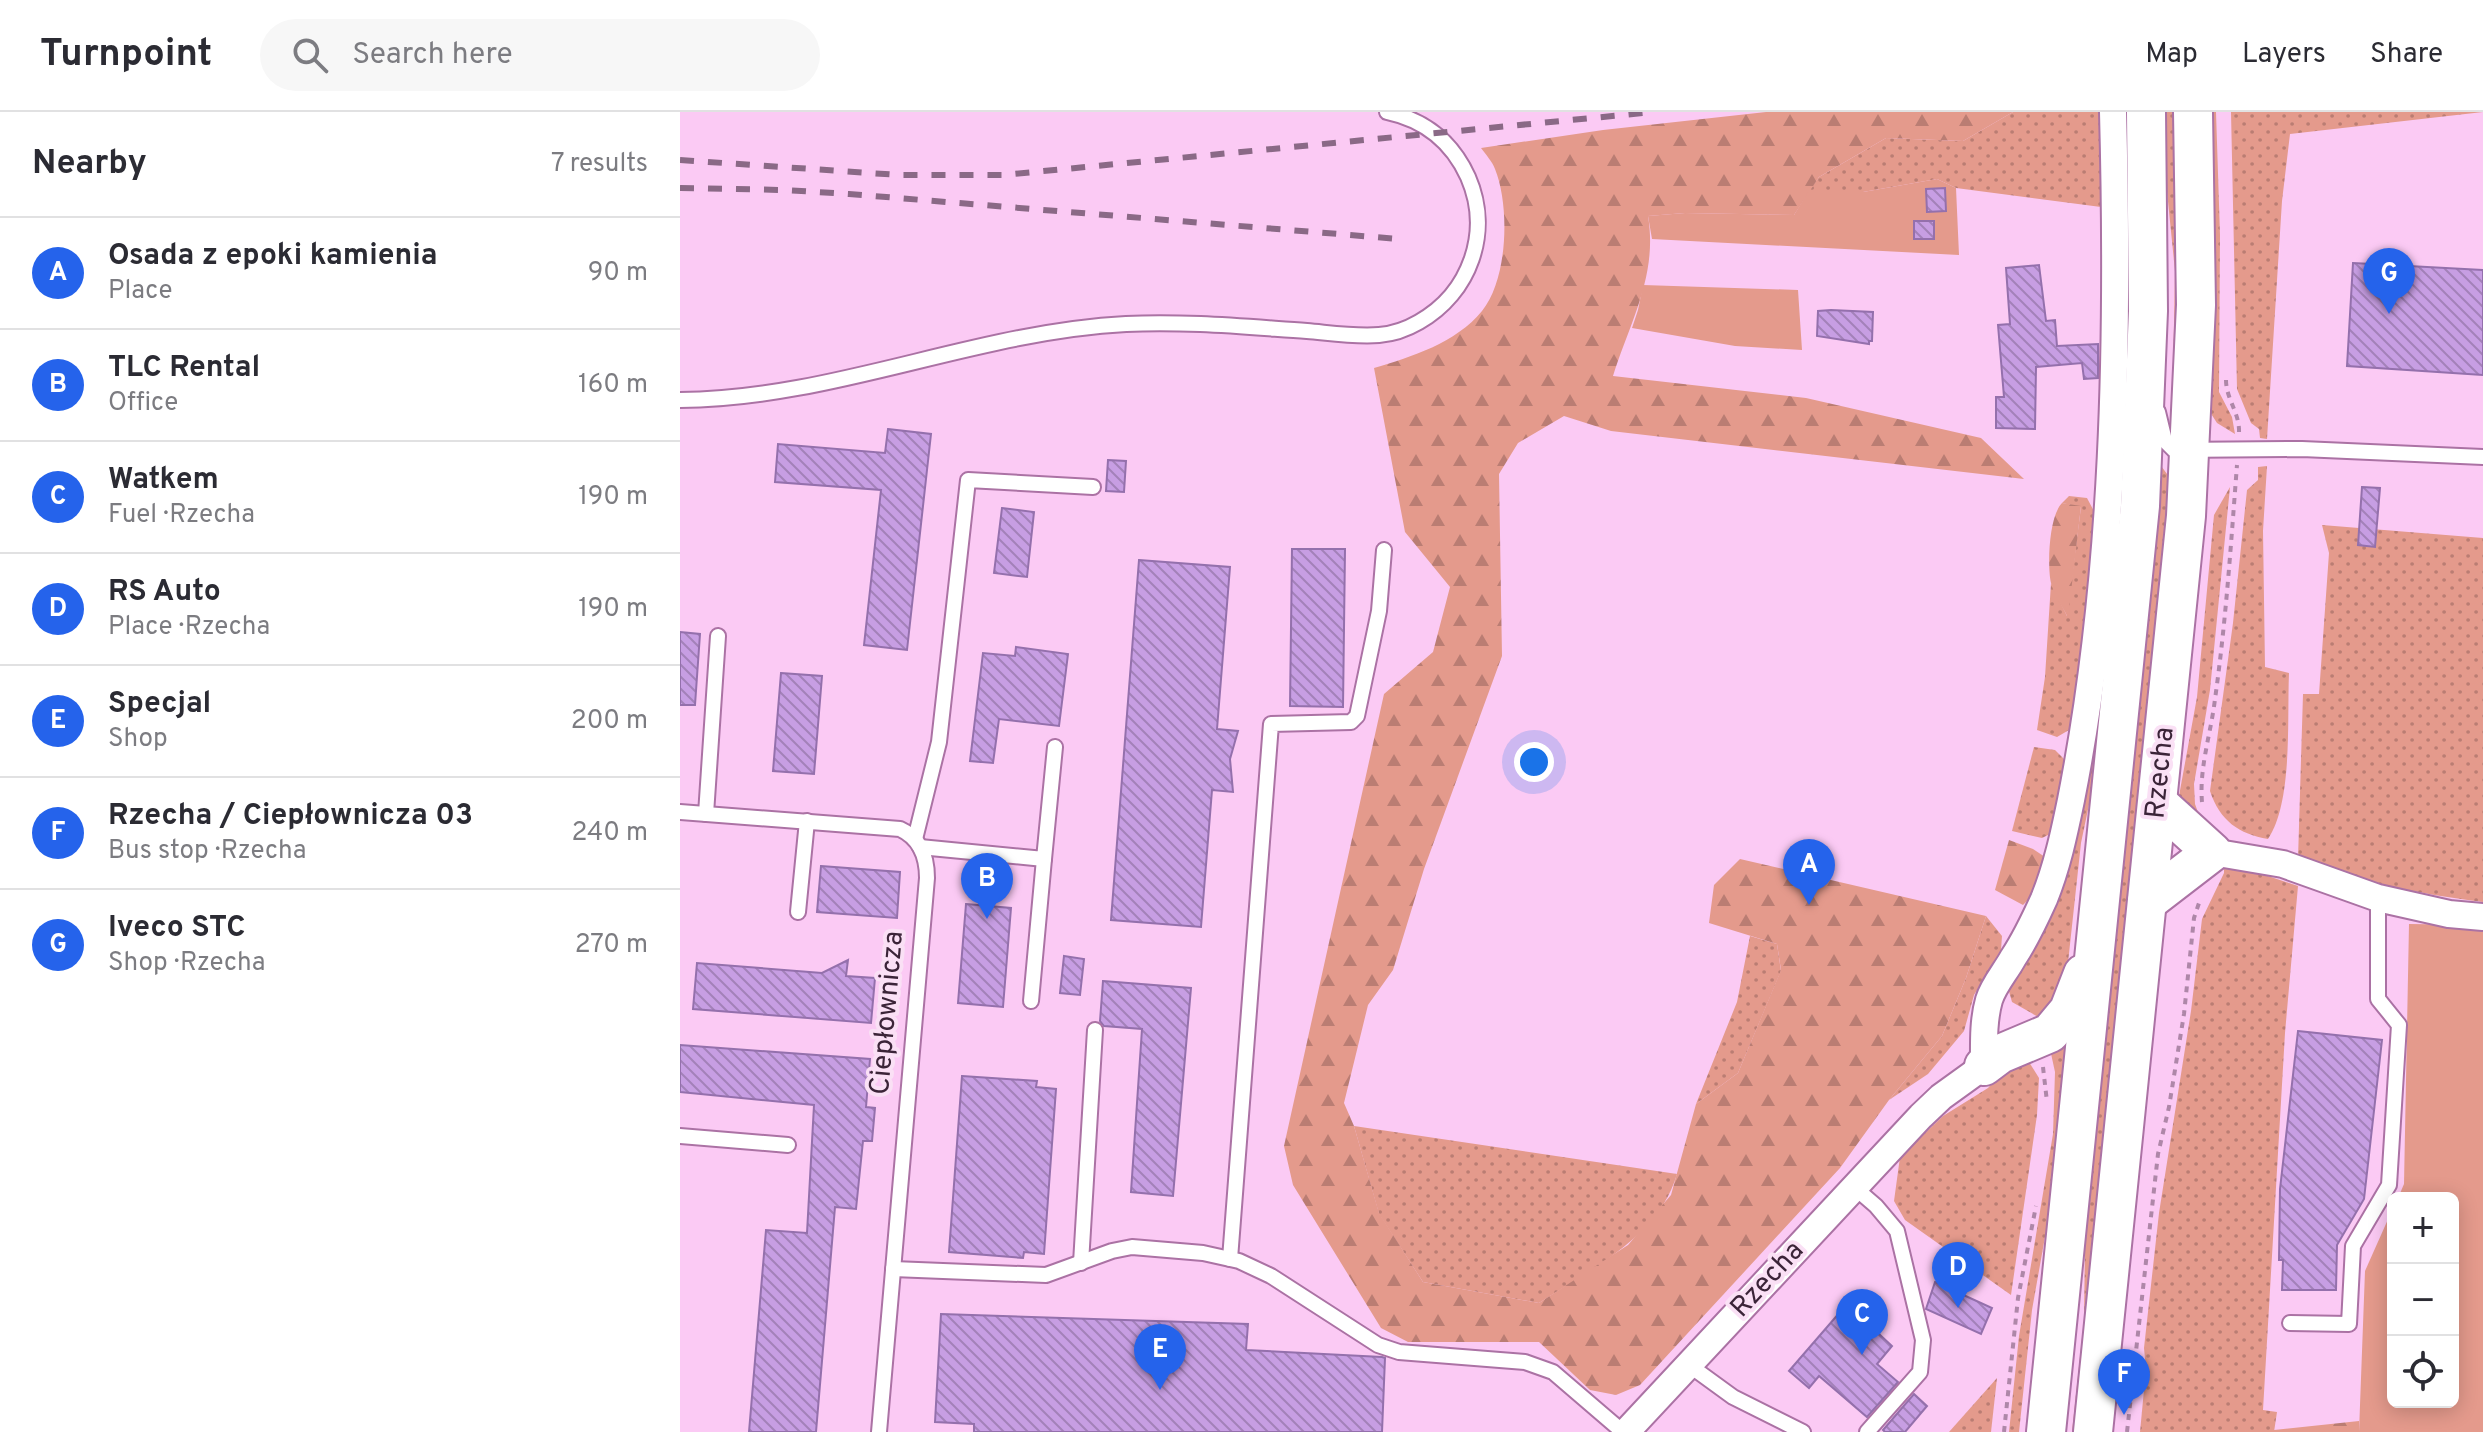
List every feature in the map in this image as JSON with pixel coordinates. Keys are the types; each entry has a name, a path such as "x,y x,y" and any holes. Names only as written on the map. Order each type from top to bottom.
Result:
{"main road":[{"name":"Rzecha","path":"2046,1432 2131,609 2147,369 2149,228 2146,112"},
{"name":"Rzecha","path":"2093,1432 2191,451 2196,305 2193,112"},
{"path":"2147,902 2212,852 2158,803"},
{"path":"1984,1066 2000,1054 2050,1033 2069,1010 2097,938"}],"street":[{"path":"1984,1066 1984,1028 1989,998 2044,899 2061,850 2088,696 2102,567 2111,434 2113,112"},
{"path":"2212,852 2283,864 2378,898 2449,914 2483,917"},
{"name":"Rzecha","path":"1625,1432 1941,1097 1984,1066"}],"lane":[{"path":"680,400 728,398 829,383 994,343 1086,327 1181,324 1379,335 1398,332 1428,316 1455,293 1476,251 1479,223 1476,197 1467,174 1452,150 1437,133 1416,120 1387,112"},
{"path":"2147,369 2165,441 2174,450 2302,449 2483,457"},
{"path":"918,843 939,742 968,480 1093,487"},
{"path":"1230,1259 1271,724 1351,722 1357,716 1379,611 1384,550"},
{"path":"706,814 718,636"},
{"path":"1031,1001 1055,747"},
{"path":"680,812 900,829 918,843 1044,859"},
{"path":"798,912 807,821"},
{"name":"Ciepłownicza","path":"879,1432 927,878 925,858 918,843"},
{"path":"2290,1323 2349,1324 2353,1246 2389,1185 2399,1025 2378,999 2378,898"},
{"path":"1081,1263 1095,1030"},
{"path":"680,1136 788,1145"},
{"path":"1854,1187 1876,1206 1897,1231 1923,1340 1920,1372 1867,1432"},
{"path":"893,1269 1046,1275 1132,1247 1203,1253 1230,1259 1271,1276 1378,1345 1399,1352 1525,1362 1553,1372 1625,1432"},
{"path":"1689,1365 1733,1397 1803,1432"}],"path":[{"path":"2127,1432 2158,1154 2184,1014 2194,918 2212,852 2209,818 2201,802 2201,785 2226,610 2239,451 2239,423 2226,388 2226,374"},
{"path":"2036,1039 2044,1070 2047,1103"},
{"path":"2004,1432 2018,1298 2038,1193"}],"green space":[{"path":"1766,112 2013,112 1963,141 1886,138 1819,177 1794,215 1685,213 1648,216 1650,238 1646,278 1613,376 1806,398 1981,438 2024,479 1611,431 1564,416 1518,443 1499,474 1502,656 1424,869 1393,970 1368,1005 1344,1103 1354,1126 1379,1213 1423,1282 1539,1303 1628,1245 1671,1195 1696,1104 1738,1073 1781,970 1777,944 1709,923 1714,885 1740,859 1986,916 1966,978 1942,1036 1889,1100 1840,1168 1640,1385 1616,1395 1590,1390 1539,1342 1408,1342 1381,1328 1293,1185 1284,1146 1384,694 1433,652 1450,587 1405,532 1374,368 1418,354 1446,340 1471,322 1491,297 1504,242 1503,202 1495,169 1481,148 1603,130"},
{"path":"2013,112 2101,112 2101,207 1956,188 1937,179 1863,192 1808,192 1819,177 1886,138 1963,141"},
{"path":"2122,112 2132,112 2134,374 2100,752 2081,843 2066,981 2056,1001 2040,1018 2012,1002 2008,988 2083,779"},
{"path":"2159,112 2180,112 2183,265 2172,427 2175,271"},
{"path":"2207,112 2216,112 2220,235 2219,392 2232,417 2235,434 2217,423 2208,409"},
{"path":"2231,112 2483,112 2290,134 2282,201 2267,439 2260,438 2259,429 2251,423 2237,389"},
{"path":"1937,179 1956,188 1959,255 1652,239 1648,216 1685,213 1794,215 1808,192 1863,192"},
{"path":"1643,285 1798,290 1802,350 1735,346 1632,328"},
{"path":"2159,463 2175,485 2080,1432 2072,1432 2084,1319 2086,1173"},
{"path":"2267,466 2263,531 2265,667 2289,673 2285,782 2282,804 2268,839 2248,834 2232,824 2219,810 2210,791 2247,490 2258,480 2258,467"},
{"path":"2230,487 2210,690 2194,784 2195,804 2203,826 2184,808 2179,796 2197,697 2214,515"},
{"path":"2069,496 2087,498 2096,515 2077,710 2069,730 2057,737 2037,730 2045,677 2051,583 2067,616 2081,507 2062,503"},
{"path":"2062,503 2081,506 2068,618 2052,587 2049,565 2054,518"},
{"path":"2322,525 2483,538 2483,902 2389,886 2298,859 2303,694 2319,694 2329,553"},
{"path":"2034,747 2055,750 2066,761 2050,834 2042,838 2012,831"},
{"path":"2009,840 2045,857 2034,894 2023,905 1995,890"},
{"path":"2224,866 2298,886 2285,1033 2263,1410 2277,1412 2274,1432 2140,1432 2146,1369 2144,1348 2159,1213 2191,1011 2202,919 2224,873"},
{"path":"1986,916 2002,936 2001,950 1974,995 1964,1031 1928,1074 1889,1100 1942,1036 1966,978"},
{"path":"2409,924 2483,925 2483,1432 2359,1432 2365,1271 2387,1222 2387,1408 2459,1408 2459,1192 2401,1192 2404,1184"},
{"path":"1750,936 1777,944 1781,971 1738,1073 1696,1104 1737,1002"},
{"path":"2068,1046 2061,1147 2032,1310 2019,1432 2009,1432 2019,1336 2053,1134 2055,1072 2050,1049"},
{"path":"2024,1054 2039,1078 2037,1115 2011,1295 1905,1220 1894,1201 1900,1157 1943,1116 1988,1088"},
{"path":"1354,1126 1677,1174 1668,1196 1639,1234 1601,1264 1539,1303 1423,1282 1379,1214"},
{"path":"1997,1378 1991,1432 1949,1432"},
{"path":"2359,1421 2359,1432 2274,1432 2274,1430"}],"building":[{"path":"1945,188 1946,211 1927,212 1926,189"},
{"path":"1914,221 1934,221 1934,239 1914,239"},
{"path":"2353,263 2483,270 2483,375 2347,366"},
{"path":"2039,265 2046,321 2055,320 2057,346 2098,344 2098,378 2084,379 2082,363 2036,367 2035,429 1996,428 1996,397 2004,397 1998,325 2010,324 2006,268"},
{"path":"1818,311 1873,312 1872,341 1869,344 1817,336"},
{"path":"888,429 931,434 907,650 864,645 881,490 775,482 778,444 885,453"},
{"path":"1108,460 1126,461 1124,492 1106,491"},
{"path":"2362,487 2380,488 2375,547 2358,545"},
{"path":"1002,508 1034,512 1027,577 994,573"},
{"path":"1292,549 1345,549 1343,707 1290,706"},
{"path":"1139,560 1230,567 1217,729 1238,731 1230,759 1233,792 1212,790 1201,927 1111,920"},
{"path":"680,632 700,634 695,705 680,705"},
{"path":"1016,647 1068,654 1059,726 999,719 993,763 970,761 983,653 1015,656"},
{"path":"781,673 822,676 814,774 773,771"},
{"path":"821,866 900,872 897,918 817,912"},
{"path":"966,904 1011,908 1003,1007 958,1003"},
{"path":"1064,956 1084,959 1080,995 1060,993"},
{"path":"848,960 846,976 875,978 871,1023 693,1009 697,963 822,973"},
{"path":"1103,981 1191,988 1173,1196 1131,1192 1142,1029 1104,1026 1100,1021"},
{"path":"2298,1031 2382,1040 2364,1199 2337,1245 2336,1290 2282,1290 2283,1260 2279,1260 2280,1189"},
{"path":"680,1045 870,1059 866,1107 875,1108 872,1141 863,1141 856,1209 835,1207 816,1432 749,1432 766,1230 807,1233 814,1105 680,1092"},
{"path":"962,1076 1037,1081 1036,1087 1056,1089 1044,1254 1024,1252 1023,1258 949,1252"},
{"path":"1935,1282 1992,1308 1981,1334 1926,1309"},
{"path":"1847,1304 1892,1346 1877,1364 1898,1382 1867,1417 1819,1376 1809,1388 1789,1371"},
{"path":"941,1314 1248,1324 1246,1350 1382,1357 1385,1358 1382,1432 974,1432 974,1424 935,1422"},
{"path":"1914,1394 1927,1406 1905,1432 1885,1432 1883,1430"}],"railway":[{"path":"680,160 899,175 1003,175 1654,112"},
{"path":"680,188 849,194 1399,239"}],"place":[{"name":"Iveco STC","path":"2389,314"},
{"name":"Osada z epoki kamienia","path":"1809,905"},
{"name":"TLC Rental","path":"987,919"},
{"name":"RS Auto","path":"1958,1308"},
{"name":"Watkem","path":"1862,1355"},
{"name":"Specjal","path":"1160,1390"},
{"name":"Rzecha / Ciepłownicza 03","path":"2124,1415"}]}
